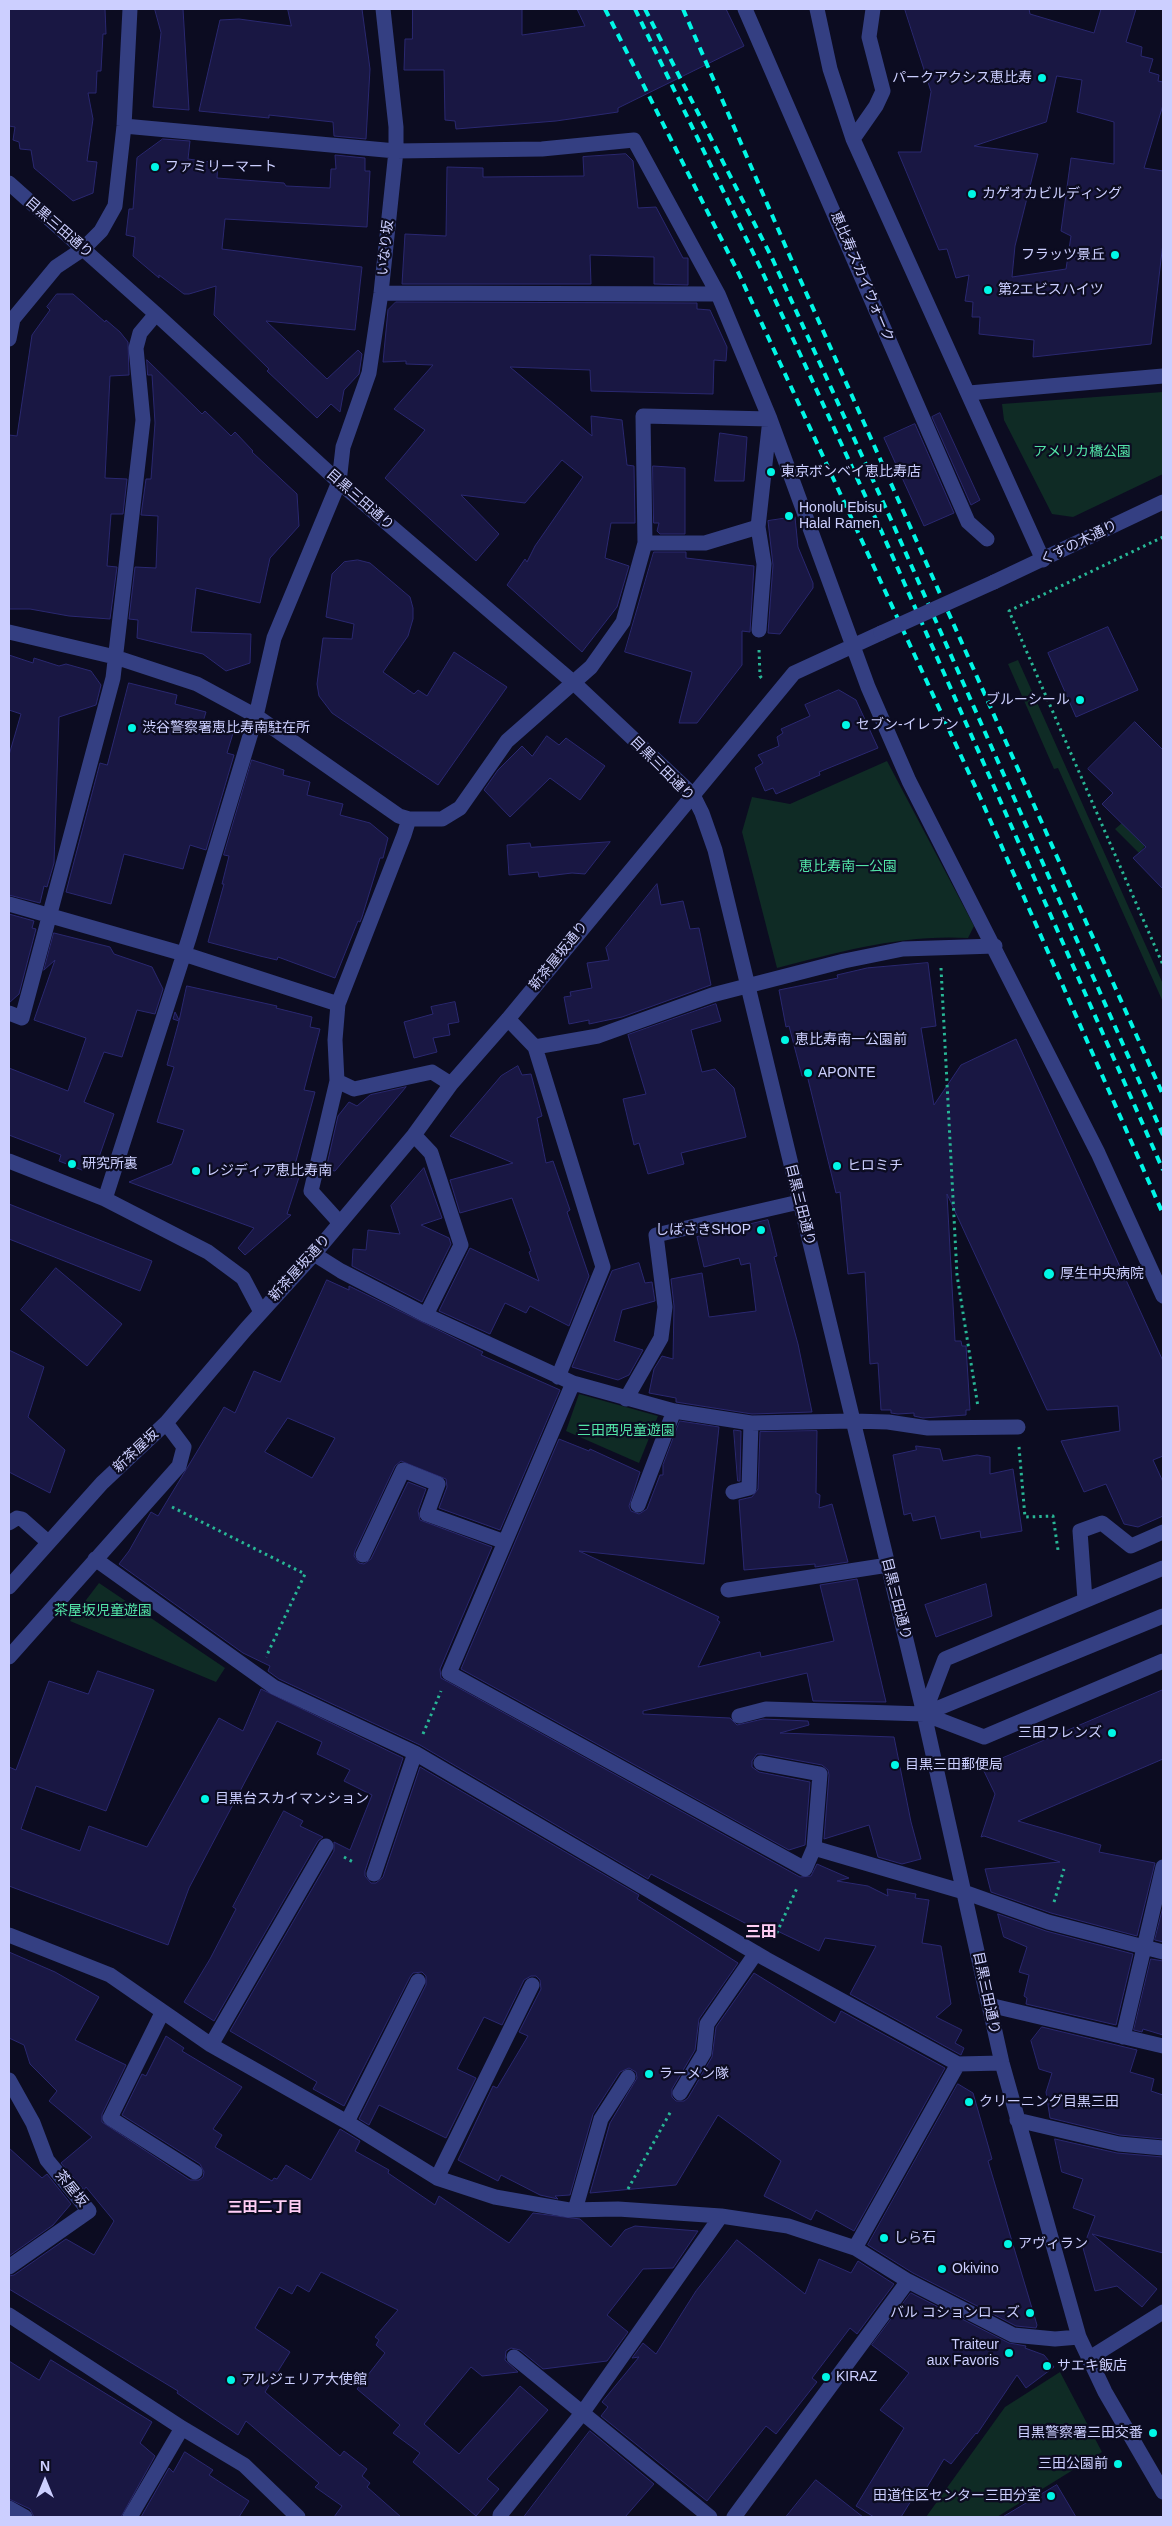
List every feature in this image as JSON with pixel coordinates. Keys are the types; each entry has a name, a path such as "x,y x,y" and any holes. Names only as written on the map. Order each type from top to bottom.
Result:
{"street":[{"path":"9,339 11,318 56,268 83,249 101,231 115,206 124,126 130,9"},
{"name":"いなり坂","path":"105,1199 184,954 256,716 274,638 339,482 343,447 369,373 382,293 396,151 396,127 383,9"},
{"name":"恵比寿スカイウォーク","path":"745,9 968,522 987,539"},
{"path":"817,9 830,69 853,139 970,393 1043,560"},
{"path":"853,139 876,106 883,91 869,37 873,9"},
{"path":"124,126 396,151 542,149 634,140 718,294 770,419 868,688 909,781 995,946 1098,1153 1163,1296"},
{"name":"目黒三田通り","path":"9,183 156,314 339,482 574,684 693,795 710,831 924,1714 1002,2063 1066,2300 1088,2360 1163,2492"},
{"path":"382,293 718,294"},
{"path":"9,1014 22,1018 113,678 143,420 136,348 140,333 156,314"},
{"path":"970,393 1163,376"},
{"path":"9,632 115,657 197,684 256,716 400,816 408,819 442,819 460,808 507,741 537,713 574,684 591,667 623,622 645,544 643,416 770,419"},
{"path":"759,630 764,564 758,527 770,419"},
{"name":"くすの木通り","path":"881,633 1043,560 1163,502"},
{"path":"645,544 705,544 758,527"},
{"name":"新茶屋坂通り","path":"261,1312 314,1254 414,1135 451,1084 508,1019 794,673 881,633"},
{"path":"340,1223 311,1191 337,1081 335,1040 338,1004 408,819"},
{"path":"9,904 184,954 338,1004"},
{"path":"535,1047 598,1036 712,995 869,956 903,949 995,946"},
{"path":"508,1019 535,1047 603,1267 558,1377"},
{"path":"337,1081 354,1089 432,1072 451,1084"},
{"path":"414,1135 431,1153 461,1245 426,1315"},
{"path":"9,1161 105,1199 208,1252 243,1278 261,1312"},
{"path":"626,1399 661,1338 665,1307 656,1235 799,1202"},
{"path":"314,1254 328,1264 426,1315 573,1384 674,1411 751,1423 853,1421 928,1428 1018,1427"},
{"name":"新茶屋坂","path":"9,1588 102,1483 166,1423 261,1312"},
{"path":"573,1384 449,1673 805,1869 814,1848 820,1774 762,1763"},
{"path":"638,1505 674,1411"},
{"path":"9,1657 178,1466 184,1447 166,1423"},
{"path":"733,1492 749,1488 751,1423"},
{"path":"363,1555 403,1470 438,1484 427,1514 505,1542"},
{"path":"9,1522 17,1518 22,1519 48,1542"},
{"path":"1085,1600 1080,1531 1102,1523 1131,1546 1163,1532"},
{"path":"94,1559 274,1687 415,1753 761,1956 958,2064 1002,2063"},
{"path":"728,1590 888,1564"},
{"path":"924,1714 945,1659 1163,1568"},
{"path":"924,1714 1163,1616"},
{"path":"739,1716 766,1709 924,1714 984,1737 1163,1661"},
{"path":"374,1874 415,1753"},
{"path":"211,2045 326,1846"},
{"path":"814,1848 964,1892 1048,1922 1163,1952"},
{"path":"1123,2037 1163,1867"},
{"path":"9,1935 110,1975 162,2013 211,2045 347,2122 437,2178 495,2197 575,2210 618,2209 721,2216 788,2226 855,2248 908,2281 1013,2335 1055,2339 1079,2337"},
{"path":"680,2093 704,2052 707,2024 761,1956"},
{"path":"347,2122 418,1982"},
{"path":"437,2178 532,1985"},
{"path":"989,2005 1163,2046"},
{"path":"162,2013 110,2118 195,2172"},
{"path":"855,2248 958,2064"},
{"path":"575,2210 601,2119 628,2077"},
{"name":"茶屋坂","path":"9,2080 33,2123 47,2160 89,2211 9,2268"},
{"path":"1017,2120 1119,2144 1163,2148"},
{"path":"500,2515 583,2412 721,2216"},
{"path":"734,2517 908,2281"},
{"path":"1088,2360 1163,2312"},
{"path":"9,2315 182,2428 244,2465 298,2517"},
{"path":"514,2357 710,2517"},
{"path":"130,2517 182,2428"},
{"path":"9,2508 25,2517"}],"path":[{"path":"1163,537 1009,611 1163,965"},
{"path":"759,630 760,676 773,698"},
{"path":"940,947 957,1275 978,1410"},
{"path":"1018,1427 1025,1517 1053,1516 1060,1559"},
{"path":"151,1496 305,1574 258,1676"},
{"path":"415,1753 449,1673"},
{"path":"326,1846 374,1874"},
{"path":"761,1956 805,1869"},
{"path":"1048,1922 1064,1869"},
{"path":"618,2209 680,2093"}],"green space":[{"name":"アメリカ橋公園","path":"1163,392 1163,474 1073,517 1052,514 1004,420 1002,404"},
{"path":"1018,660 1163,984 1163,1002 1058,768 1054,769 1008,664"},
{"name":"恵比寿南一公園","path":"887,761 974,926 968,938 944,937 895,942 848,950 777,968 742,832 752,797 790,804"},
{"path":"1122,823 1145,846 1139,853 1115,829"},
{"name":"三田西児童遊園","path":"579,1394 658,1416 639,1463 566,1431"},
{"name":"茶屋坂児童遊園","path":"99,1583 225,1668 216,1682 70,1621"},
{"path":"1060,2372 1102,2452 997,2517 926,2517 1005,2407"}],"building":[{"path":"9,9 105,9 106,34 103,34 101,71 97,71 96,93 88,93 93,119 87,161 97,162 93,193 73,201 34,168 31,150 20,149 19,142 13,140 15,127 9,126"},
{"path":"155,9 183,9 189,110 153,107 161,33"},
{"path":"288,9 362,9 370,69 366,139 334,136 333,122 269,115 269,118 199,111 220,20 239,19 291,26"},
{"path":"413,9 522,9 522,35 585,26 577,9 726,9 744,46 618,108 618,112 556,121 456,129 455,121 445,120 444,70 404,70 405,39 412,39"},
{"path":"905,9 1029,9 1030,14 1094,33 1101,9 1136,9 1126,42 1142,47 1141,56 1153,59 1149,72 1159,75 1158,81 1163,82 1163,105 1144,168 1163,171 1163,243 1151,344 1033,357 1034,340 979,334 980,317 972,317 973,302 965,301 969,275 956,278 947,249 939,250 898,152 921,152 931,92","holes":["1057,76 1082,80 1077,112 1114,122 1114,164 1071,158 1061,231 1071,236 1066,269 1012,277 1015,246 1038,154 974,146 1046,122"]},
{"path":"163,139 190,141 188,159 218,163 217,178 284,183 286,186 330,188 331,169 336,169 335,155 365,158 365,171 370,171 367,227 225,219 222,249 362,267 355,330 266,321 327,379 358,350 362,354 359,374 344,390 340,412 331,404 317,418 267,371 269,369 214,315 216,286 184,294 159,275 159,278 133,256 135,237 126,235 129,209 133,209 137,158"},
{"path":"626,154 633,161 638,208 656,207 683,258 688,258 688,285 654,284 654,257 590,255 591,284 402,284 405,234 446,236 447,167 483,168 483,177 584,176 583,157"},
{"path":"57,294 73,294 105,322 106,320 120,332 128,342 129,375 110,376 105,478 127,479 123,514 111,514 107,566 117,567 110,619 69,616 30,609 9,609 9,435 17,436 32,335 50,310 47,307"},
{"path":"396,302 697,303 697,309 710,310 727,347 726,361 714,360 713,394 591,391 590,370 510,367 592,436 591,416 622,420 627,465 634,466 635,523 611,523 605,558 629,566 617,607 582,652 507,585 525,559 527,562 535,546 583,477 562,460 525,503 461,495 499,534 476,561 385,478 425,430 394,409 433,365 406,364 406,361 383,362 388,310"},
{"path":"147,360 202,414 205,411 231,436 235,432 252,452 297,494 299,526 270,558 260,603 196,588 191,632 251,634 250,663 226,671 203,654 137,638 138,620 129,619 135,567 156,568 158,516 141,515 146,479 151,479 155,423 152,375 148,375"},
{"path":"940,413 980,500 971,505 932,417"},
{"path":"915,424 954,513 924,526 884,438"},
{"path":"720,433 747,437 744,481 715,481"},
{"path":"653,466 685,468 685,534 660,534 657,531 659,523 654,523"},
{"path":"795,517 798,547 813,583 813,588 780,634 768,633 773,565 768,521"},
{"path":"654,552 686,552 686,558 754,566 750,632 742,631 742,665 697,723 679,723 692,672 625,652"},
{"path":"358,560 370,563 410,597 413,608 413,619 408,636 383,672 414,694 418,690 427,696 454,652 507,687 438,785 332,713 319,696 317,684 323,638 352,639 354,624 326,617 332,574 344,562"},
{"path":"1108,627 1138,690 1076,717 1048,653"},
{"path":"9,655 33,663 34,658 59,666 66,664 91,671 101,685 96,705 59,717 54,863 47,887 44,886 40,903 9,895 9,755 21,714 9,710"},
{"path":"129,683 177,695 175,704 206,712 203,722 234,730 227,753 234,755 206,850 190,845 183,869 124,854 111,904 66,892 100,763 107,765"},
{"path":"839,690 856,700 878,748 819,772 820,775 776,794 773,788 765,791 755,768 763,763 758,755 779,746 777,737 783,733 781,729 810,716 805,705"},
{"path":"1135,722 1163,750 1163,889 1133,858 1146,847 1102,804 1113,793 1088,769"},
{"path":"547,736 559,745 566,738 605,766 580,800 550,778 510,817 484,790 498,770 522,746 532,756"},
{"path":"252,760 284,770 283,775 310,782 307,795 343,804 340,815 370,823 388,838 383,858 380,858 362,917 360,922 358,921 335,978 278,957 277,960 208,942 224,884 222,884 229,856 224,855"},
{"path":"610,842 585,874 572,873 539,877 538,872 509,875 507,845 530,843 531,847"},
{"path":"657,884 661,905 683,901 690,929 699,928 711,985 622,1017 589,1024 589,1020 569,1024 564,997 571,996 570,992 592,988 587,963 609,960 606,948"},
{"path":"9,914 34,921 32,928 36,929 19,994 9,1003"},
{"path":"54,933 110,947 114,954 152,967 163,989 155,1014 137,1010 122,1057 104,1052 84,1102 114,1114 98,1160 82,1170 59,1161 61,1155 9,1135 9,1068 68,1091 86,1038 34,1020 55,960 44,970"},
{"path":"928,963 936,1026 921,1028 934,1105 961,1065 1016,1039 1163,1361 1163,1456 1153,1460 1163,1482 1163,1516 1138,1527 1124,1524 1106,1484 1084,1492 1061,1441 1120,1431 1118,1406 1047,1410 947,1194 955,1341 961,1341 962,1346 966,1346 970,1410 966,1410 966,1415 923,1418 914,1416 914,1413 898,1414 891,1413 891,1410 881,1410 878,1363 870,1364 865,1272 848,1274 840,1192 836,1193 807,1075 802,1076 789,1026 786,1027 779,990 838,978 837,975 867,968"},
{"path":"187,986 277,1006 276,1008 312,1017 310,1027 320,1029 304,1090 315,1092 291,1179 298,1169 301,1171 287,1214 291,1215 245,1255 238,1248 254,1228 129,1182 172,1164 184,1130 157,1122 174,1067 167,1065 179,1021 173,1019 175,1012 179,1020"},
{"path":"455,1002 459,1022 448,1024 450,1035 433,1038 437,1052 414,1058 404,1022 433,1014 431,1007"},
{"path":"716,1004 721,1021 691,1030 702,1072 715,1069 734,1088 746,1137 681,1153 684,1164 648,1174 639,1143 634,1145 623,1099 646,1094 628,1035"},
{"path":"518,1066 522,1075 531,1074 542,1116 537,1118 546,1163 553,1161 570,1210 567,1212 589,1276 569,1326 530,1306 526,1313 505,1303 490,1334 439,1311 470,1248 539,1281 529,1252 531,1251 512,1198 460,1213 450,1180 513,1163 450,1136 501,1076"},
{"path":"406,1087 335,1171 326,1169 338,1116 349,1102 357,1106 370,1095"},
{"path":"424,1168 442,1218 421,1225 449,1238 451,1244 422,1302 352,1266 353,1249 366,1250 368,1230 400,1234 391,1206"},
{"path":"9,1204 152,1261 140,1291 9,1239"},
{"path":"768,1220 777,1256 774,1257 798,1344 812,1412 752,1414 676,1402 676,1398 649,1393 654,1369 662,1356 673,1359 674,1306 671,1279 702,1273 709,1317 756,1311 750,1263 741,1265 739,1258 704,1267 697,1237"},
{"path":"639,1263 645,1283 652,1282 655,1301 622,1310 614,1341 643,1350 629,1375 618,1380 572,1367 612,1271"},
{"path":"56,1268 122,1324 87,1366 21,1310"},
{"path":"327,1280 349,1290 349,1286 483,1352 481,1355 560,1390 500,1530 439,1508 447,1487 446,1479 401,1461 395,1466 354,1556 359,1563 364,1564 371,1559 408,1482 426,1489 418,1511 420,1520 492,1547 440,1669 441,1678 800,1877 811,1876 817,1864 849,1878 837,1881 868,1886 888,1896 887,1889 916,1894 915,1898 929,1900 922,1943 941,1946 951,2004 936,2017 962,2030 955,2043 964,2048 961,2055 850,1994 876,1946 825,1938 819,1951 765,1925 762,1932 651,1874 648,1879 420,1745 279,1679 268,1671 270,1666 243,1653 119,1564 129,1551 151,1512 158,1516 224,1407 235,1413 254,1371 280,1382","holes":["288,1418 335,1438 312,1478 265,1452"]},
{"path":"9,1350 44,1367 28,1417 65,1450 50,1493 9,1472"},
{"path":"680,1421 719,1427 704,1564 579,1551 719,1617 717,1620 720,1622 698,1667 760,1652 761,1657 834,1641 820,1585 857,1579 886,1702 813,1701 807,1673 643,1711 643,1714 730,1718 737,1725 763,1719 808,1721 809,1725 780,1733 894,1737 911,1822 921,1859 902,1864 878,1857 869,1825 824,1839 829,1775 828,1770 822,1765 763,1754 757,1754 752,1761 752,1767 759,1772 810,1782 805,1845 789,1850 461,1669 559,1439 589,1451 590,1449 640,1472 629,1506 631,1511 639,1514 647,1509 660,1475 663,1475 663,1465"},
{"path":"734,1430 741,1431 740,1481 738,1481"},
{"path":"817,1431 816,1493 820,1495 819,1508 832,1504 848,1562 815,1567 815,1564 744,1570 739,1500 752,1497 758,1489 760,1432"},
{"path":"916,1446 940,1449 943,1461 977,1455 990,1457 990,1474 1013,1469 1022,1531 981,1538 980,1531 941,1539 935,1516 913,1521 911,1513 904,1515 893,1455 916,1450"},
{"path":"986,1584 992,1616 936,1637 925,1605"},
{"path":"98,1671 154,1690 106,1811 36,1786 21,1829 80,1851 89,1826 147,1847 219,1718 243,1731 261,1689 403,1758 365,1871 365,1876 371,1883 376,1883 383,1877 420,1767 639,1895 637,1899 738,1963 699,2019 695,2050 672,2089 672,2097 676,2101 684,2101 688,2098 712,2057 716,2027 754,1973 835,2023 841,2011 945,2068 854,2231 816,2210 811,2220 764,2196 781,2161 718,2115 676,2185 590,2193 610,2123 637,2078 636,2072 629,2068 620,2072 593,2114 570,2195 555,2196 558,2199 540,2195 501,2175 498,2181 458,2160 493,2086 497,2088 528,2036 519,2032 541,1989 540,1980 536,1976 531,1976 524,1980 502,2025 484,2017 457,2069 476,2078 446,2138 379,2105 369,2125 359,2119 426,1985 426,1976 422,1972 413,1973 410,1977 344,2106 313,2089 317,2082 230,2031 334,1851 334,1842 350,1850 372,1795 344,1781 350,1770 317,1754 322,1742 277,1721 189,1888 168,1945 9,1886 9,1767 16,1770 49,1681 88,1694"},
{"path":"1163,1690 1163,1759 1018,1821 1101,1845 1099,1852 1155,1863 1137,1936 1051,1913 991,1892 985,1869 1060,1862 984,1836 981,1837 995,1794 982,1767"},
{"path":"284,1811 303,1821 300,1826 323,1837 318,1841 214,2021 184,2002 210,1959 236,1909 233,1907"},
{"path":"1163,1907 1163,1942 1155,1940"},
{"path":"998,1914 1046,1931 1133,1954 1116,2025 1026,2004 1027,1998 1024,1996 1029,1975 1019,1972 1027,1947 1004,1937"},
{"path":"9,1952 55,1972 99,1997 75,2040 126,2065 102,2114 102,2122 190,2180 199,2180 203,2177 204,2172 200,2164 122,2115 142,2074 146,2076 166,2036 184,2048 182,2051 242,2087 213,2129 222,2135 215,2147 272,2181 274,2178 277,2179 286,2165 311,2180 340,2129 360,2141 355,2151 389,2170 388,2173 435,2205 439,2196 509,2243 533,2213 580,2219 611,2247 625,2230 635,2226 698,2231 673,2268 643,2269 607,2315 628,2332 607,2361 543,2369 520,2350 511,2348 506,2351 505,2360 518,2372 482,2376 471,2367 424,2424 459,2454 520,2386 548,2410 487,2479 499,2489 476,2516 413,2462 420,2453 393,2433 400,2425 357,2389 385,2353 376,2345 379,2340 375,2337 398,2310 321,2272 309,2292 297,2285 292,2294 279,2287 255,2328 290,2352 265,2392 340,2456 344,2451 367,2469 362,2476 370,2483 367,2487 401,2517 334,2517 342,2506 315,2487 319,2483 246,2421 238,2435 177,2393 178,2391 9,2289 9,2276 14,2275 66,2239 94,2255 114,2221 86,2187 84,2190 61,2163 92,2137 49,2101 57,2091 30,2064 24,2045 9,2038"},
{"path":"1151,1959 1163,1961 1163,2035 1143,2029 1142,2032 1134,2030"},
{"path":"1042,2027 1137,2050 1130,2072 1154,2079 1151,2091 1163,2095 1163,2139 1120,2135 1050,2118 1046,2092 1052,2073 1039,2069 1031,2041"},
{"path":"958,2084 973,2093 992,2159 988,2161 1037,2325 1036,2328 1016,2326 913,2273 868,2245"},
{"path":"1055,2139 1117,2153 1163,2157 1163,2253 1092,2234 1157,2289 1142,2307 1117,2286 1095,2291 1083,2248 1095,2216 1073,2208 1083,2179 1062,2172"},
{"path":"9,2148 42,2178 47,2174 71,2204 53,2225 9,2256"},
{"path":"737,2240 805,2294 819,2259 851,2273 858,2261 894,2284 857,2334 850,2328 812,2378 817,2382 776,2434 766,2426 707,2501 601,2416 608,2407 602,2402 639,2357 632,2358 643,2343 656,2354 696,2291"},
{"path":"911,2293 1009,2343 1026,2346 1025,2348 1044,2355 1054,2367 1026,2388 1017,2375 977,2434 951,2464 944,2459 924,2492 919,2488 901,2517 874,2517 856,2506 904,2428 880,2410 909,2373 872,2345"},
{"path":"51,2360 152,2422 140,2443 155,2456 121,2517 34,2517 30,2509 9,2499 9,2361 39,2380"},
{"path":"590,2431 654,2484 625,2517 524,2517"},
{"path":"185,2452 213,2470 209,2475 249,2501 239,2517 141,2517 169,2468 173,2472"},
{"path":"816,2480 863,2517 786,2517"},
{"name":"田道住区センター三田分室","path":"1057,2485 1076,2517 1003,2517"}],"railway":[{"path":"605,9 739,274 980,797 1163,1214"},
{"path":"635,9 760,267 880,528 1163,1170"},
{"path":"645,9 772,258 893,524 1163,1135"},
{"path":"683,9 788,252 1163,1095"}],"place":[{"name":"パークアクシス恵比寿","path":"1042,78"},
{"name":"ファミリーマート","path":"155,167"},
{"name":"カゲオカビルディング","path":"972,194"},
{"name":"フラッツ景丘","path":"1115,255"},
{"name":"第2エビスハイツ","path":"988,290"},
{"name":"東京ボンベイ恵比寿店","path":"771,472"},
{"name":"Honolu Ebisu Halal Ramen","path":"789,516"},
{"name":"ブルーシール","path":"1080,700"},
{"name":"セブン-イレブン","path":"846,725"},
{"name":"渋谷警察署恵比寿南駐在所","path":"132,728"},
{"name":"恵比寿南一公園前","path":"785,1040"},
{"name":"APONTE","path":"808,1073"},
{"name":"研究所裏","path":"72,1164"},
{"name":"ヒロミチ","path":"837,1166"},
{"name":"レジディア恵比寿南","path":"196,1171"},
{"name":"しばさきSHOP","path":"761,1230"},
{"name":"厚生中央病院","path":"1049,1274"},
{"name":"三田フレンズ","path":"1112,1733"},
{"name":"目黒三田郵便局","path":"895,1765"},
{"name":"目黒台スカイマンション","path":"205,1799"},
{"name":"ラーメン隊","path":"649,2074"},
{"name":"クリーニング目黒三田","path":"969,2102"},
{"name":"しら石","path":"884,2238"},
{"name":"アヴィラン","path":"1008,2244"},
{"name":"Okivino","path":"942,2269"},
{"name":"バル コションローズ","path":"1030,2313"},
{"name":"Traiteur aux Favoris","path":"1009,2353"},
{"name":"サエキ飯店","path":"1047,2366"},
{"name":"KIRAZ","path":"826,2377"},
{"name":"アルジェリア大使館","path":"231,2380"},
{"name":"目黒警察署三田交番","path":"1153,2433"},
{"name":"三田公園前","path":"1118,2464"},
{"name":"田道住区センター三田分室","path":"1051,2496"}],"district":[{"name":"三田","path":"761,1933"},
{"name":"三田二丁目","path":"265,2208"}]}
